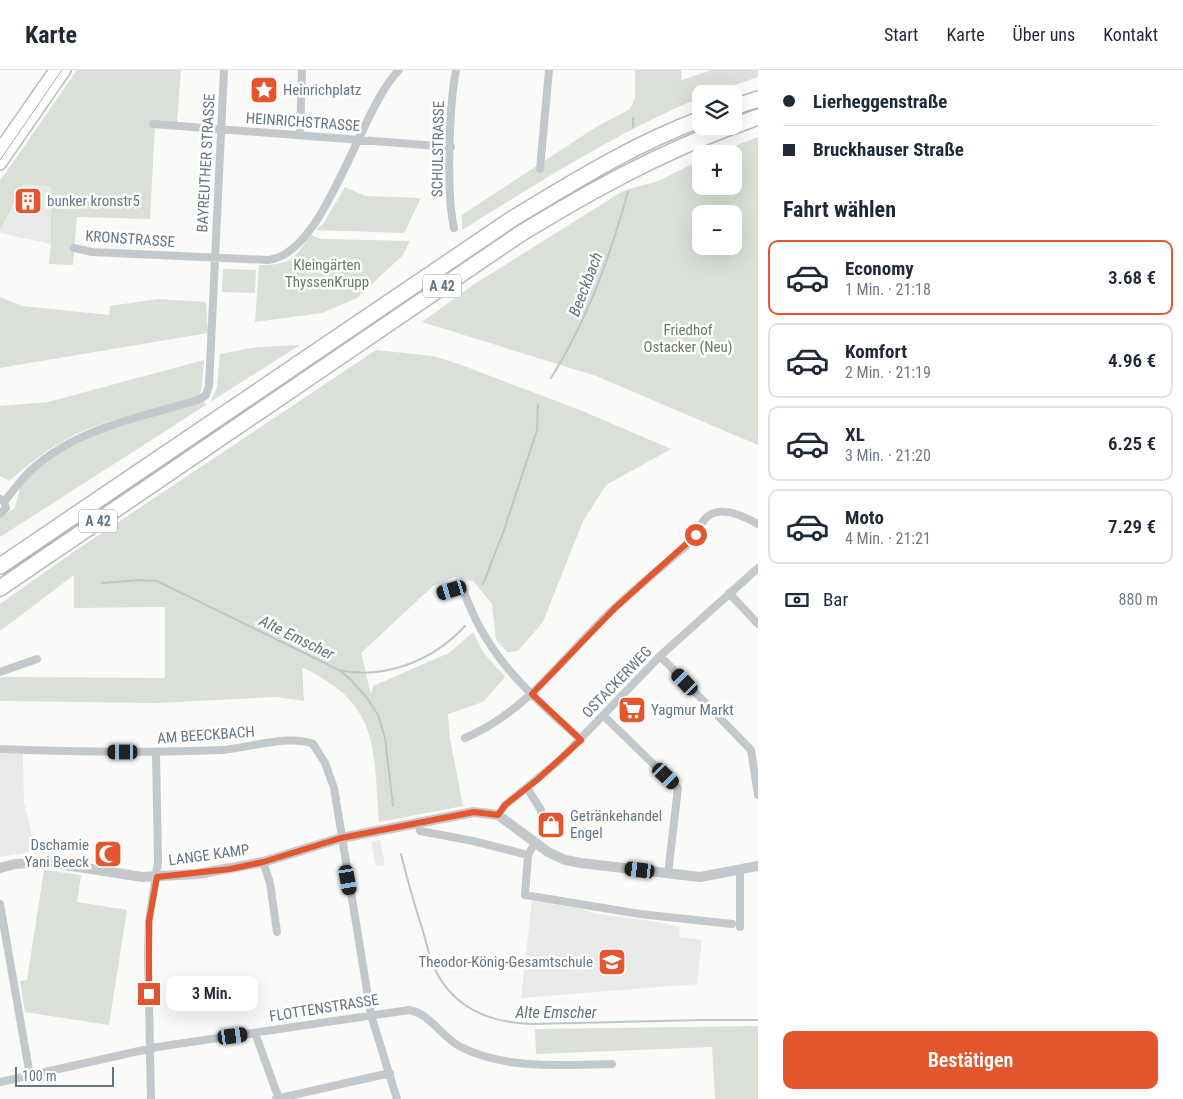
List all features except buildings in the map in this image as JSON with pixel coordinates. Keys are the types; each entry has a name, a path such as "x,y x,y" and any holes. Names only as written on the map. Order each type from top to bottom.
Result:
{"highway":[{"path":"742,104 758,99"},
{"name":"A 42","path":"742,123 758,117"},
{"name":"A 42","path":"0,566 512,219 587,173 692,123"},
{"name":"A 42","path":"0,588 520,234 595,189 656,157 711,135"},
{"path":"0,558 34,542"}],"main road":[{"path":"0,149 55,70"},
{"path":"0,164 65,70"}],"street":[{"name":"BAYREUTHER STRASSE","path":"2,501 28,473 65,445 114,424 191,402 206,395 209,386 224,70"},
{"path":"300,135 302,70"},
{"name":"KRONSTRASSE","path":"74,248 92,252 279,259 288,254 324,210 352,156 375,104 400,70"},
{"name":"SCHULSTRASSE","path":"454,228 451,214 451,147 456,70"},
{"path":"540,168 549,70"},
{"name":"HEINRICHSTRASSE","path":"153,124 451,147"},
{"path":"0,514 6,508 2,501"},
{"path":"465,738 492,726 532,694 615,608 689,544 705,519 711,514 728,512 758,524"},
{"name":"OSTACKERWEG","path":"498,815 505,805 581,740 660,656 758,568"},
{"path":"441,593 462,586 480,629 494,654 508,672 581,740"},
{"path":"730,593 758,624"},
{"path":"660,656 750,750 758,795"},
{"path":"0,672 37,660"},
{"path":"604,716 678,788 668,874"},
{"name":"AM BEECKBACH","path":"0,749 156,752 225,750 294,741 313,744 325,762 334,788 341,838"},
{"path":"151,1099 149,921 157,877 156,752"},
{"path":"527,788 541,810 544,834"},
{"name":"LANGE KAMP","path":"0,868 15,864 47,862 157,877 197,874 263,862 341,838 474,812 498,815"},
{"path":"498,815 535,843 566,860 700,877 758,866"},
{"path":"419,824 420,831 528,855"},
{"path":"341,838 371,1015 397,1099"},
{"path":"535,843 528,855 525,896 640,914 732,924"},
{"path":"263,862 270,882 278,932"},
{"path":"740,870 740,927"},
{"path":"0,904 30,1076"},
{"name":"FLOTTENSTRASSE","path":"0,1082 157,1047 414,1010 459,1047 491,1058 550,1065 612,1064"},
{"path":"255,1033 278,1099 390,1073"}],"shaded area":[{"path":"23,185 51,187 51,244 0,233"},
{"path":"0,753 23,754 24,803 36,851 0,857"},
{"path":"380,840 385,865 376,866 371,842"},
{"name":"Theodor-König-Gesamtschule","path":"532,901 578,908 597,914 680,927 679,937 702,940 697,984 521,998"}],"green space":[{"path":"77,70 181,70 177,122 155,124 150,219 77,217 73,265 49,264 51,187 23,185 0,232 0,181"},
{"path":"635,70 681,70 682,80 711,70 758,70 758,77 735,85 692,85 692,101 609,142 462,230 462,215 596,127 630,109 635,98"},
{"name":"Friedhof Ostacker (Neu)","path":"758,137 758,445 596,376 422,322 476,283 623,191 658,181 692,164 692,195 742,195 742,145 737,145"},
{"path":"345,187 365,196 421,198 404,233 316,230 323,224"},
{"name":"Kleingärten ThyssenKrupp","path":"311,235 321,239 410,241 403,255 357,298 322,313 255,322 259,265 278,264 290,259 300,250"},
{"path":"223,269 256,270 255,293 222,292"},
{"path":"0,297 22,306 109,315 110,306 158,299 206,302 208,333 0,368"},
{"path":"300,345 210,402 217,387 220,354 258,347"},
{"path":"376,350 433,356 456,363 580,410 671,449 606,485 583,521 543,622 518,651 507,652 496,640 492,604 473,581 455,577 433,586 361,653 371,694 373,686 449,653 473,632 483,652 505,677 483,702 448,714 450,739 463,806 379,822 373,749 359,712 346,696 327,681 302,667 304,701 276,697 158,703 0,701 0,677 165,678 165,607 74,608 74,575 0,631 0,604 72,553"},
{"path":"204,360 201,392 196,397 87,429 47,451 9,481 0,476 0,406 48,402"},
{"path":"204,401 206,405 0,537 0,517 15,508 20,488 32,473 61,451 93,435"},
{"path":"44,870 81,875 77,902 127,910 109,1025 25,1012 20,981 27,980"},
{"path":"758,1026 758,1099 715,1099 712,1047 536,1054 535,1029"}],"waterway":[{"name":"Beeckbach","path":"633,118 633,127"},
{"name":"Beeckbach","path":"551,378 587,311 605,265 628,192"},
{"name":"Beeckbach","path":"483,584 503,533 537,430 538,404"},
{"name":"Alte Emscher","path":"102,583 139,580 157,581 339,670 367,698 378,715 385,738 393,806"},
{"name":"Beeckbach","path":"339,670 374,672 408,664 424,658 439,649 465,626"},
{"name":"Alte Emscher","path":"401,854 433,965 450,992 473,1010 501,1020 532,1024 758,1020"}],"tram line":[{"path":"0,160 62,70"}],"place":[{"name":"Heinrichplatz","path":"264,90"},
{"name":"bunker kronstr5","path":"28,201"},
{"name":"Yagmur Markt","path":"632,710"},
{"name":"Getränkehandel Engel","path":"551,825"},
{"name":"Dschamie Yani Beeck","path":"108,854"},
{"name":"Theodor-König-Gesamtschule","path":"612,962"}],"route":[{"path":"149,994 149,921 157,877 230,869 263,862 341,838 474,812 498,815 505,805 537,780 581,740 532,694 600,622 689,544 696,535"}]}
